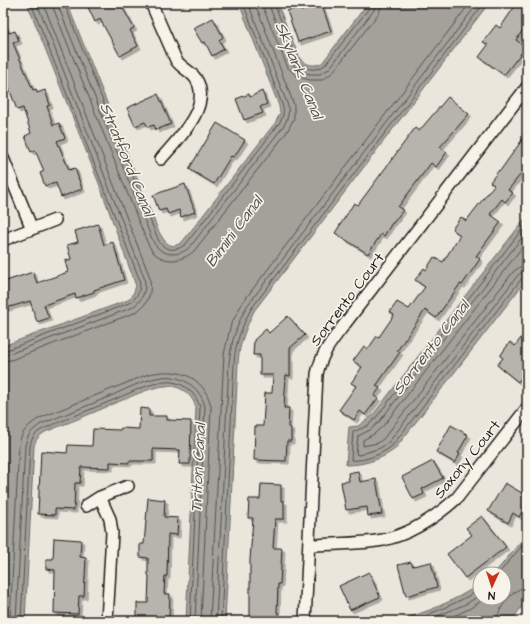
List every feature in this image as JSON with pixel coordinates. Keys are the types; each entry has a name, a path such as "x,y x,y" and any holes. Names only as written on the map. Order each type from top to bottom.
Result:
{"street":[{"path":"151,3 176,60 194,76 200,88 198,106 192,120 161,159"},
{"name":"Sorrento Court","path":"305,621 317,374 320,362 325,350 527,86"},
{"path":"3,158 32,229"},
{"path":"3,240 55,220"},
{"name":"Saxony Court","path":"309,546 383,540 413,529 429,521 457,498 527,408"},
{"path":"86,506 100,497 128,486"},
{"path":"100,497 110,519 111,526 107,621"}],"water":[{"path":"27,3 67,3 158,230 168,244 174,245 183,241 275,123 280,114 279,106 239,3 277,3 300,59 305,63 313,65 322,63 368,3 489,3 254,311 248,324 241,343 238,363 225,621 186,621 196,407 190,396 184,391 176,387 165,386 142,392 45,432 39,436 34,446 25,621 3,621 3,346 128,300 132,297 136,286 100,186"},
{"name":"Sorrento Canal","path":"527,216 527,279 395,449 390,453 372,461 346,465 349,427 358,426 372,416"},
{"path":"527,534 527,600 511,621 396,621 440,606 472,589 472,606 512,606 512,566 501,566"}],"building":[{"path":"86,3 120,3 134,28 130,30 138,46 120,56 100,19 95,22"},
{"path":"321,3 331,31 298,42 287,11 299,7 301,11"},
{"path":"517,3 527,3 527,24 516,40 526,47 504,75 479,57 488,45 483,42 496,25 500,28"},
{"path":"213,18 223,37 219,40 224,49 212,56 205,42 202,43 193,28"},
{"path":"3,20 9,33 15,31 19,41 13,43 33,90 36,89 37,93 45,90 50,105 47,106 53,125 59,123 65,138 57,141 69,170 75,168 82,189 61,197 56,183 45,186 40,173 44,171 35,150 31,152 25,136 31,133 23,108 17,110 9,88 3,77"},
{"path":"262,91 267,104 260,107 263,113 244,120 236,99 249,94 250,97"},
{"path":"158,94 171,124 156,130 154,125 148,127 145,122 135,126 127,108"},
{"path":"448,97 469,114 440,147 447,152 436,167 431,163 398,207 403,210 392,223 384,236 381,234 368,254 335,233 354,203 358,205 415,128 419,131"},
{"path":"217,123 245,140 234,157 231,156 214,184 189,169"},
{"path":"527,133 527,181 520,175 508,190 513,193 505,202 502,199 490,214 501,222 476,256 480,259 436,318 425,310 397,351 400,352 376,386 380,388 374,396 378,398 365,415 360,411 354,420 339,410 356,386 351,383 362,367 353,361 364,346 368,349 377,336 379,337 394,315 390,312 397,302 409,309 425,287 415,280 424,268 426,270 434,257 443,262 460,235 452,229 461,217 466,221 494,185 490,182 499,170 500,171"},
{"path":"185,184 195,212 181,217 179,210 168,214 166,209 159,211 153,195"},
{"path":"98,224 104,245 113,242 124,280 76,298 75,294 44,305 49,318 37,322 30,301 3,309 3,282 33,272 37,283 68,272 65,261 71,259 67,245 78,242 75,231"},
{"path":"288,316 305,335 290,348 290,376 286,375 284,408 289,408 288,427 291,428 291,441 287,441 286,461 254,460 255,426 263,426 265,393 272,393 273,375 260,375 260,355 253,355 254,340 266,329 269,333"},
{"path":"527,330 527,370 518,382 497,365 503,358 500,356 510,342 515,346"},
{"path":"140,408 149,409 149,416 167,416 167,420 191,421 190,464 179,464 180,450 153,449 153,461 129,461 129,463 110,462 110,468 81,467 80,483 75,483 74,510 55,509 55,515 38,514 41,451 67,453 68,445 92,446 93,429 139,429"},
{"path":"451,425 468,435 458,453 460,454 455,463 436,452"},
{"path":"433,461 443,478 422,489 424,494 413,499 402,477"},
{"path":"358,471 360,482 376,479 382,514 368,516 367,507 346,510 341,482 349,481 348,473"},
{"path":"505,483 527,496 527,503 519,517 513,513 508,523 488,511"},
{"path":"261,484 281,485 281,501 284,501 284,519 275,519 273,548 282,548 280,584 278,584 278,621 250,621 250,560 253,518 248,518 249,499 260,499"},
{"path":"148,498 165,500 164,517 178,518 177,535 168,534 167,576 165,576 164,594 170,594 169,618 137,617 137,603 148,603 148,558 140,557 140,544 144,544"},
{"path":"482,516 506,547 481,566 472,566 472,573 465,578 447,554 472,535 466,528"},
{"path":"54,538 81,540 80,557 86,558 84,596 79,596 78,614 54,613 55,570 46,569 46,559 53,559"},
{"path":"411,562 413,566 431,562 437,587 406,596 398,565"},
{"path":"369,572 380,597 350,610 339,586"}],"water label":[{"name":"Skylark Canal","path":"300,70"},
{"name":"Stratford Canal","path":"128,159"},
{"name":"Bimini Canal","path":"233,231"},
{"name":"Triton Canal","path":"197,468"}]}
